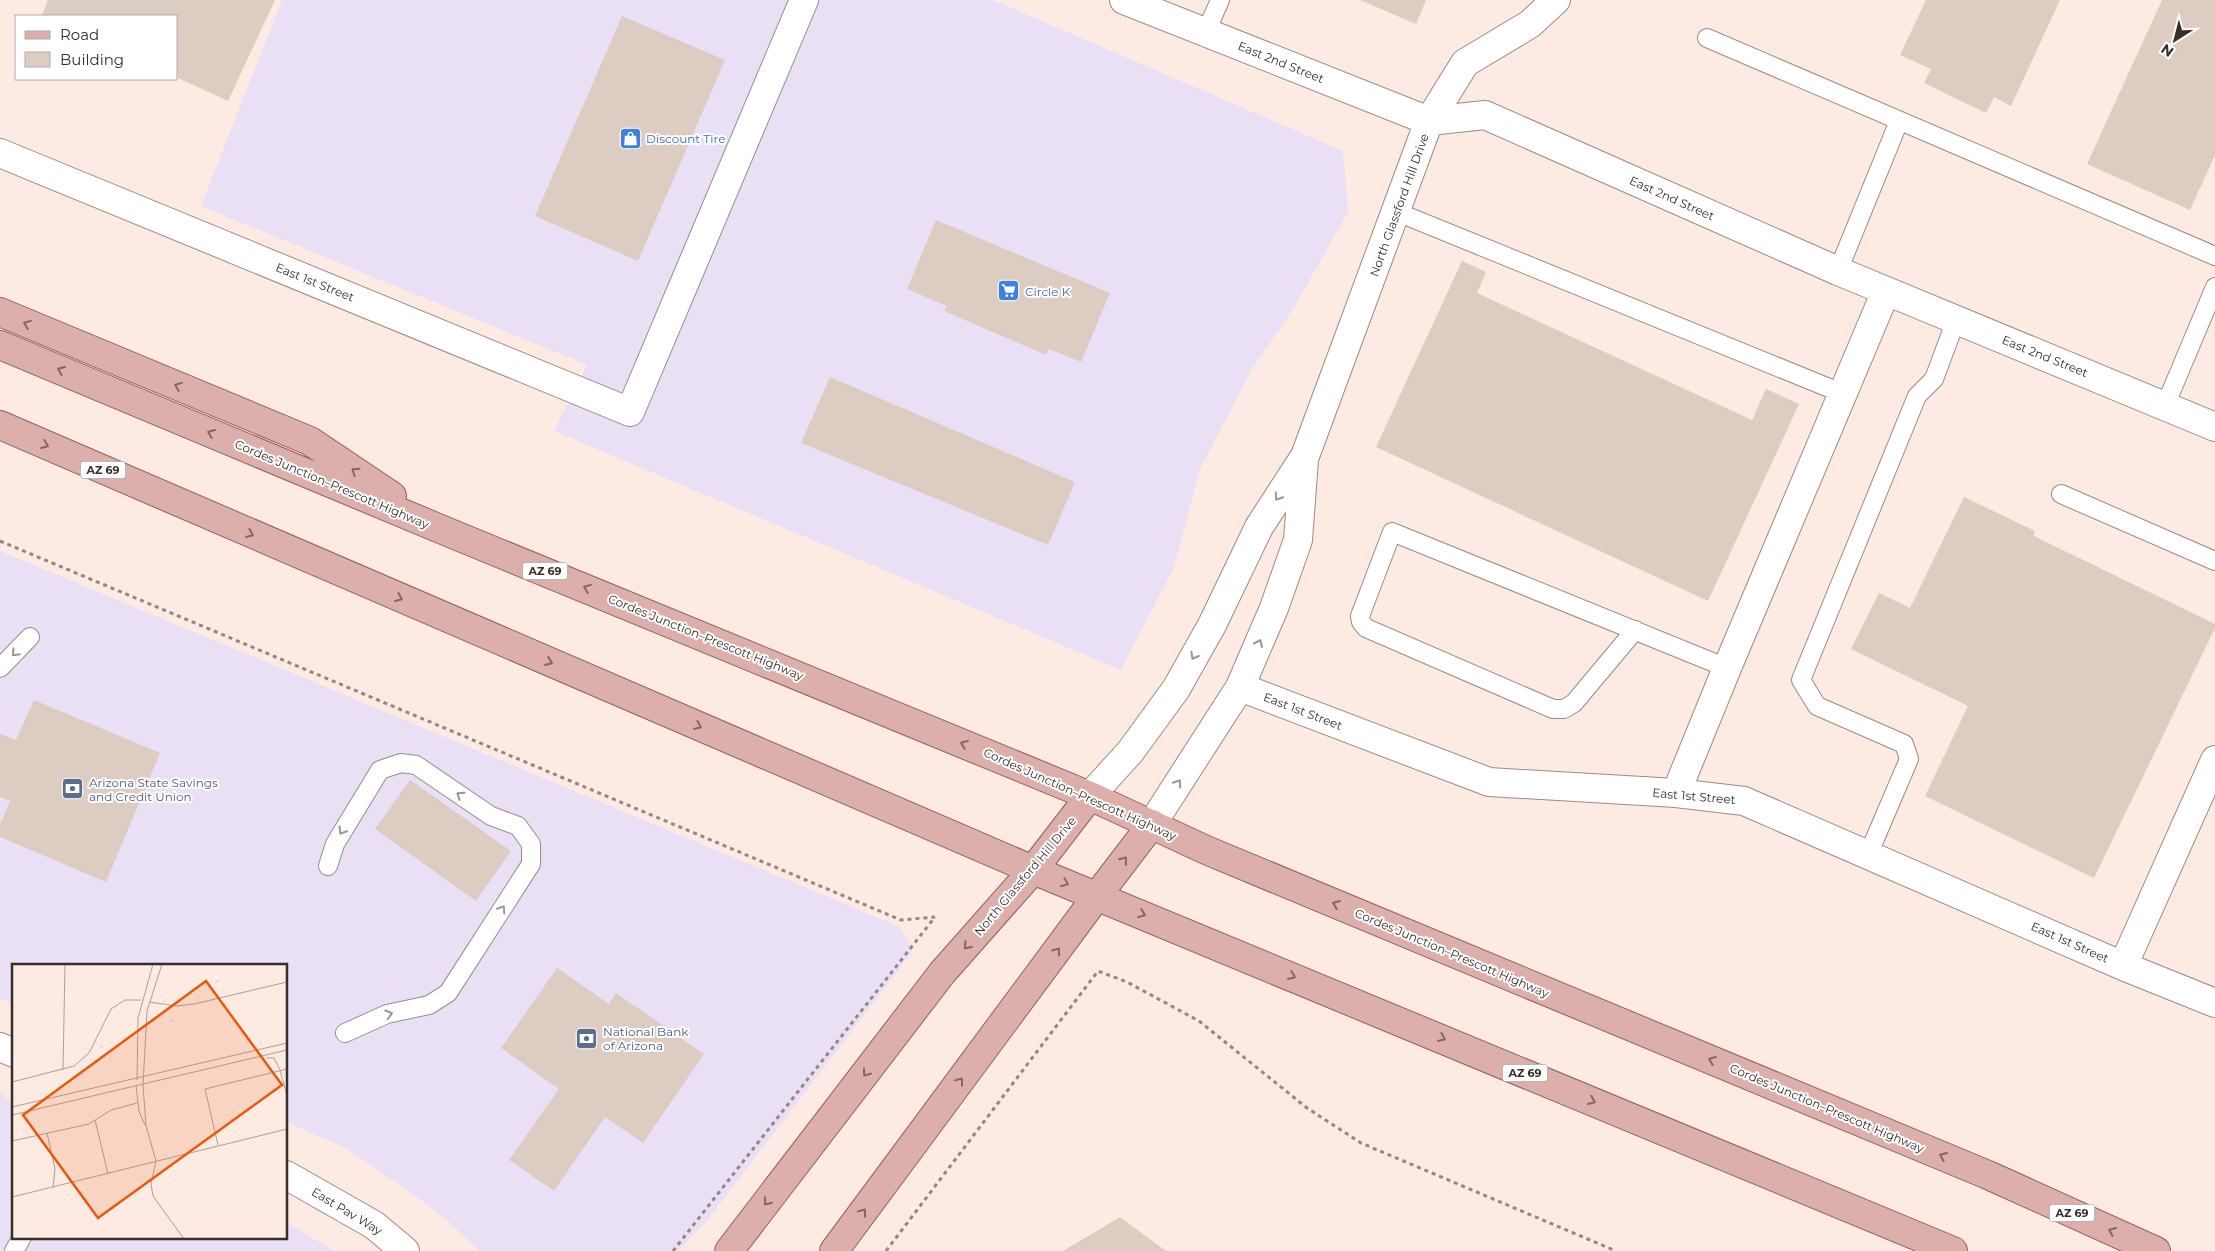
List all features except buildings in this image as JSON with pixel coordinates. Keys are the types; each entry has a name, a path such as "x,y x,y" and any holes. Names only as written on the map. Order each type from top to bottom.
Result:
{"main road":[{"path":"0,312 310,441 438,528"},
{"name":"Cordes Junction–Prescott Highway","path":"0,344 438,528 1090,796 1226,859 1988,1175 2156,1251"},
{"name":"AZ 69","path":"0,426 1034,870 1953,1251"},
{"name":"North Glassford Hill Drive","path":"732,1249 942,973 1034,870 1090,796"},
{"name":"North Glassford Hill Drive","path":"834,1251 1152,824"}],"street":[{"name":"East 1st Street","path":"0,152 630,412 804,0"},
{"name":"East 2nd Street","path":"1124,0 1429,121 1485,115 1838,271 2215,427"},
{"name":"North Glassford Hill Drive","path":"1090,796 1130,752 1176,689 1212,625 1259,527 1305,456 1429,121 1465,63 1530,24 1556,0"},
{"path":"1676,793 1726,668 1844,394 1886,291"},
{"name":"North Glassford Hill Drive","path":"1152,824 1240,687 1274,608 1298,540 1305,456"},
{"name":"East 1st Street","path":"1240,687 1489,782 1676,793 1744,801 2123,966 2215,1003"},
{"path":"2123,966 2215,760"},
{"path":"0,1047 12,1052"},
{"name":"East Pav Way","path":"288,1176 374,1225 405,1251"}],"lane":[{"path":"1206,32 1220,0"},
{"path":"1707,38 2215,256"},
{"path":"1838,271 1899,121"},
{"path":"1396,212 1844,394"},
{"path":"2165,406 2215,287"},
{"path":"1868,854 1909,759 1904,744 1818,706 1801,680 1917,396 1934,379 1956,320"},
{"path":"2062,494 2215,561"},
{"path":"1635,630 1574,703 1564,709 1553,709 1366,628 1361,622 1360,616 1392,532 1635,630 1726,668"},
{"path":"0,668 30,637"},
{"path":"328,866 334,844 380,770 401,763 416,765 490,816 518,826 531,844 531,864 448,993 429,1005 387,1014 344,1033"},
{"path":"14,1251 21,1238"}],"path":[{"path":"0,541 901,920 935,917 673,1251"},
{"path":"886,1251 1098,971 1127,982 1199,1021 1306,1108 1361,1143 1616,1251"}],"shaded area":[{"path":"282,0 993,0 1343,151 1348,212 1295,306 1251,371 1200,469 1174,567 1121,670 554,431 587,365 201,206"},
{"path":"0,551 900,927 913,951 706,1222 678,1251 479,1251 448,1221 346,1148 288,1123 288,964 12,964 12,1003 0,998"},
{"path":"0,1091 12,1105 12,1238 288,1238 288,1223 334,1251 0,1251"}],"place":[{"name":"Discount Tire","path":"630,138"},
{"name":"Circle K","path":"1009,291"},
{"name":"Arizona State Savings and Credit Union","path":"73,789"},
{"name":"National Bank of Arizona","path":"587,1038"}]}
